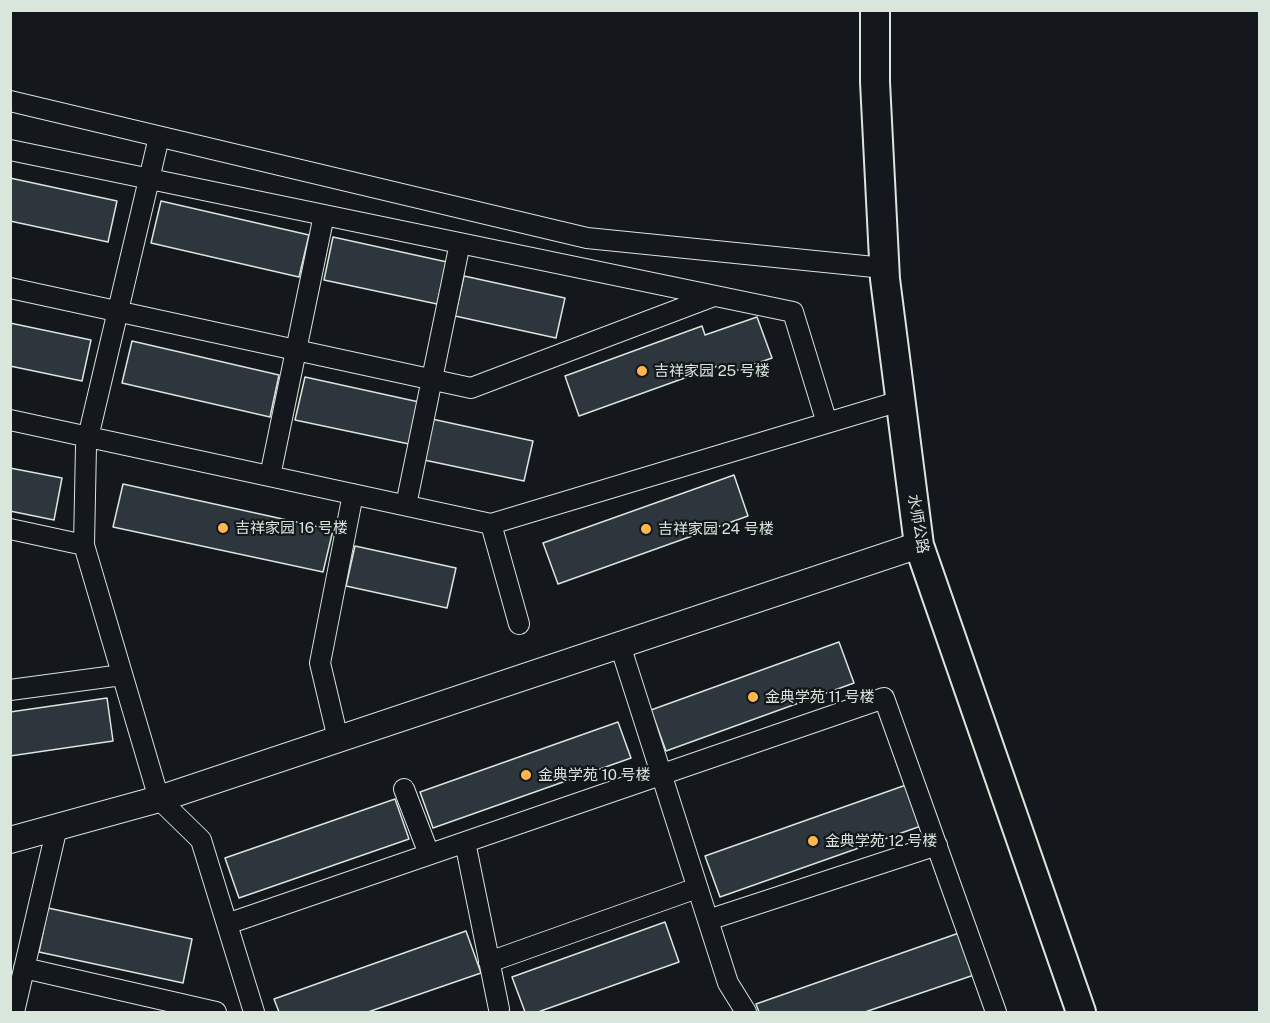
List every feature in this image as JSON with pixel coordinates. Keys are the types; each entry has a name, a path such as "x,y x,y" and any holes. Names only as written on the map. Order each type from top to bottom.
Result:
{"main road":[{"name":"水师公路","path":"875,10 875,82 884,268 919,545 1081,1012"}],"street":[{"path":"10,101 587,238 884,268"},
{"path":"159,137 86,446 84,545 159,799 201,840 254,1012"},
{"path":"10,150 793,312 827,423"},
{"path":"270,476 324,214"},
{"path":"406,506 460,243"},
{"path":"10,288 471,388 714,296"},
{"path":"10,420 491,524 900,401"},
{"path":"338,739 320,663 353,494"},
{"path":"491,524 519,624"},
{"path":"10,529 84,545"},
{"path":"10,840 159,799 919,545"},
{"path":"620,645 728,983 746,1012"},
{"path":"10,690 122,675"},
{"path":"227,924 884,698 996,1012"},
{"path":"404,789 429,855"},
{"path":"14,1012 57,827"},
{"path":"465,842 489,962 495,1011"},
{"path":"708,920 937,845"},
{"path":"489,962 698,888"},
{"path":"24,968 216,1012"}],"building":[{"path":"10,178 117,201 108,242 10,221"},
{"path":"161,201 309,235 299,277 151,243"},
{"path":"333,237 447,262 437,304 324,280"},
{"path":"464,276 565,298 556,338 455,316"},
{"name":"吉祥家园 25 号楼","path":"757,317 772,358 721,376 718,366 579,416 565,376 702,326 705,335"},
{"path":"10,323 91,340 82,381 10,366"},
{"path":"132,341 279,375 270,417 122,383"},
{"path":"305,377 419,402 409,444 295,420"},
{"path":"432,419 533,441 524,481 424,460"},
{"path":"10,468 62,478 54,520 10,511"},
{"name":"吉祥家园 24 号楼","path":"734,475 748,516 558,584 543,543"},
{"name":"吉祥家园 16 号楼","path":"123,484 333,530 323,572 113,527"},
{"path":"355,546 456,568 447,608 346,586"},
{"name":"金典学苑 11 号楼","path":"839,642 854,683 666,751 651,710"},
{"path":"107,698 113,741 10,756 10,712"},
{"name":"金典学苑 10 号楼","path":"618,722 631,758 433,828 420,792"},
{"name":"金典学苑 12 号楼","path":"906,785 921,826 720,897 705,856"},
{"path":"395,799 409,839 239,898 225,858"},
{"path":"48,908 192,939 183,983 39,952"},
{"path":"665,922 679,962 538,1012 525,1012 512,977"},
{"path":"466,931 481,973 368,1012 279,1012 274,999"},
{"path":"959,933 974,975 865,1012 759,1012 756,1004"}],"place":[{"name":"吉祥家园 25 号楼","path":"642,371"},
{"name":"吉祥家园 16 号楼","path":"223,528"},
{"name":"吉祥家园 24 号楼","path":"646,529"},
{"name":"金典学苑 11 号楼","path":"753,697"},
{"name":"金典学苑 10 号楼","path":"526,775"},
{"name":"金典学苑 12 号楼","path":"813,841"}]}
